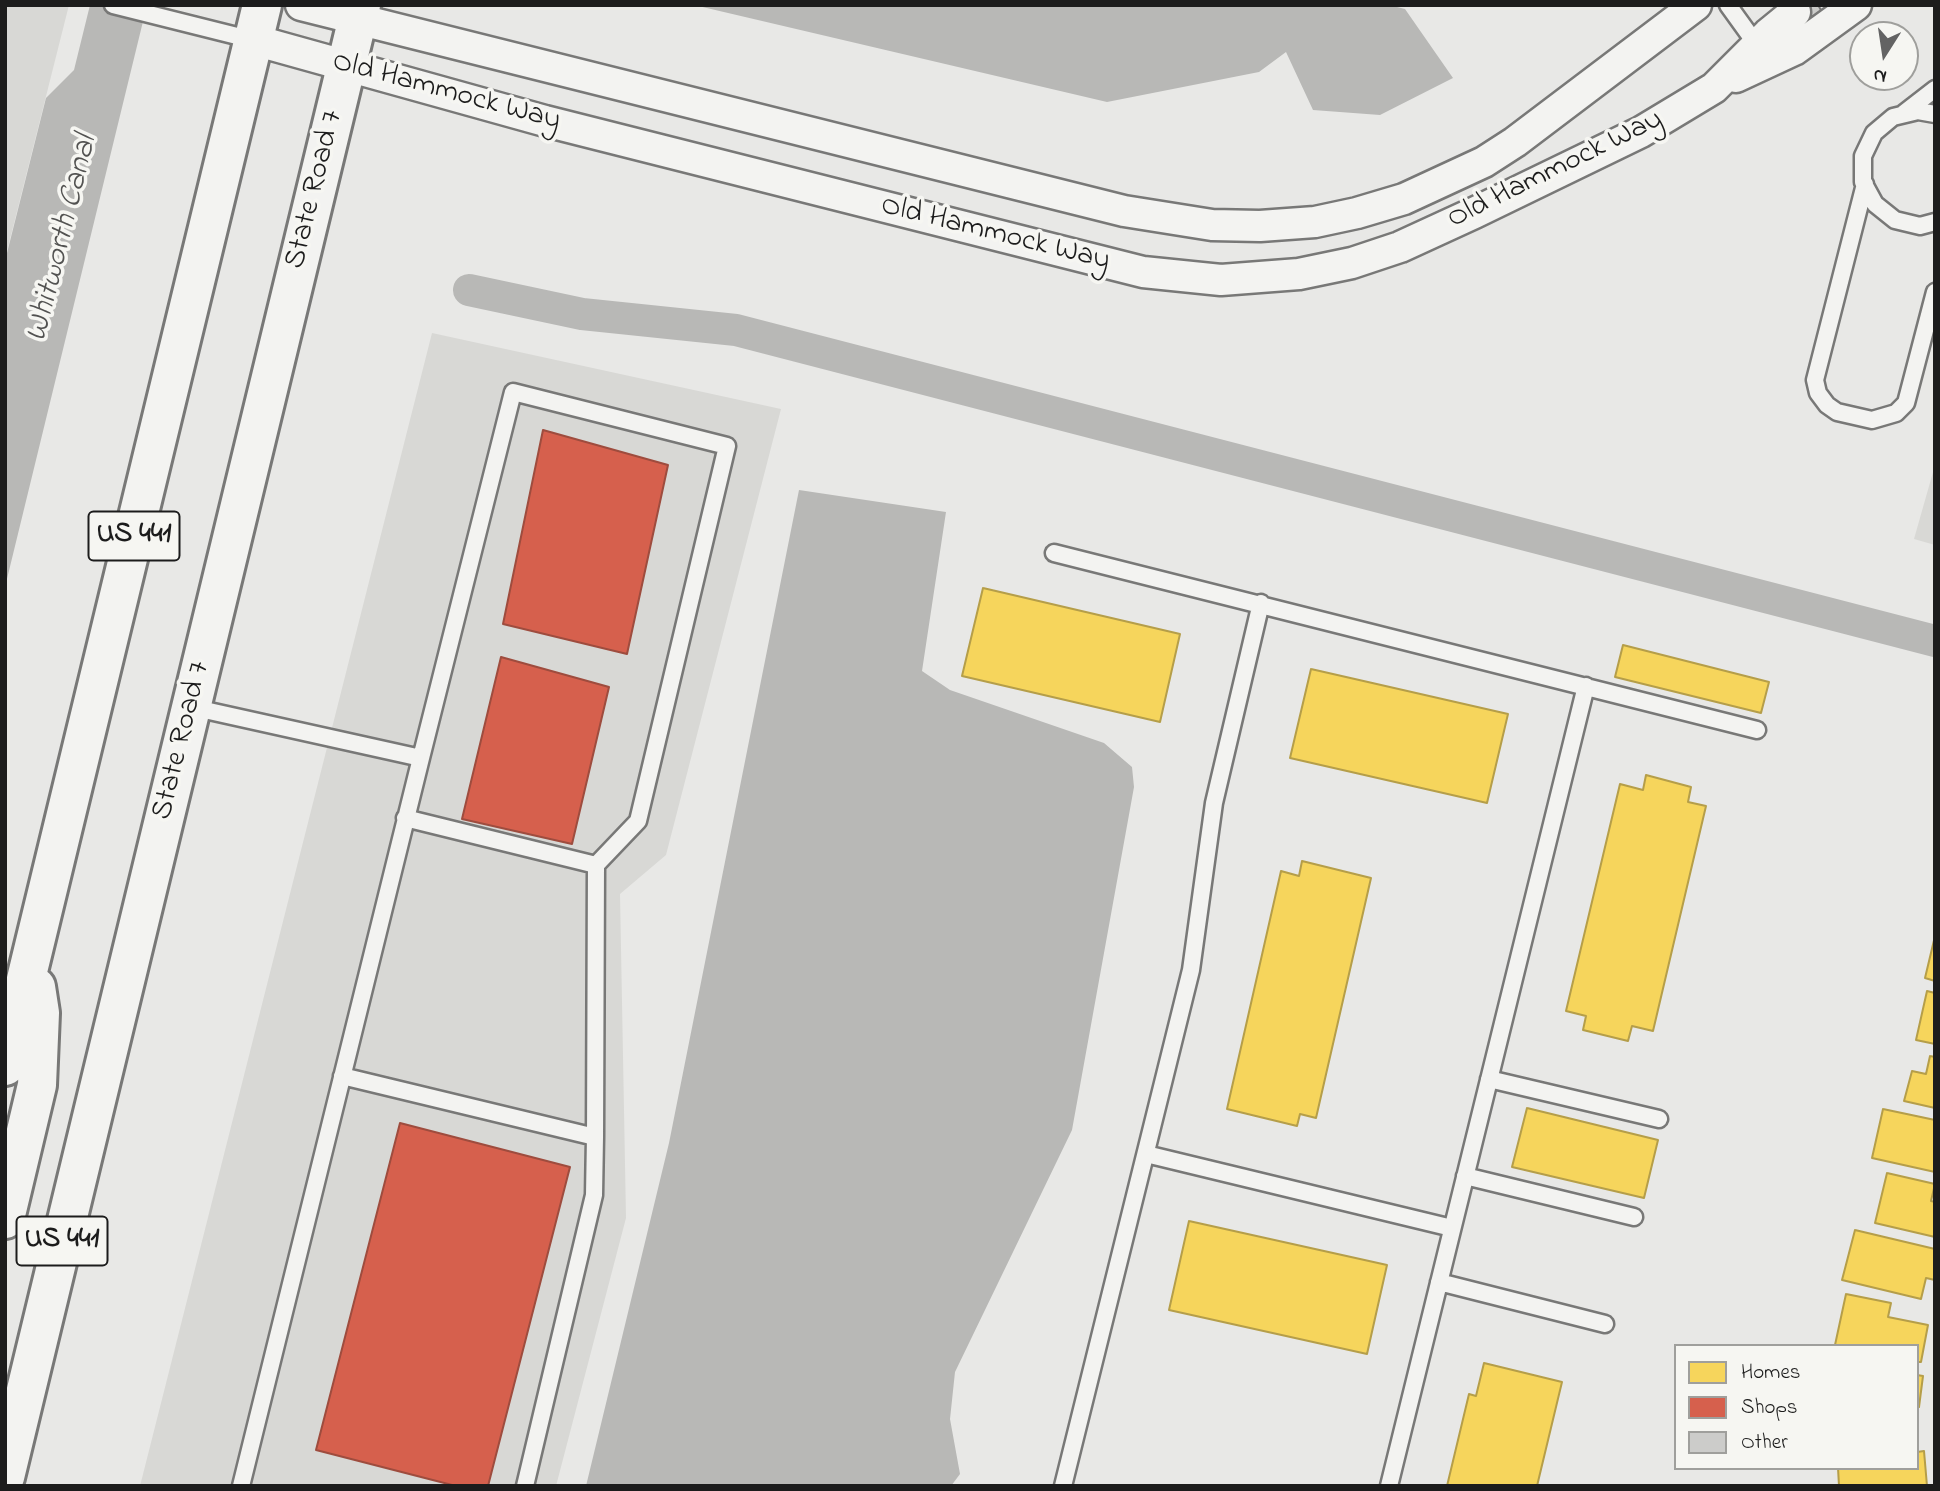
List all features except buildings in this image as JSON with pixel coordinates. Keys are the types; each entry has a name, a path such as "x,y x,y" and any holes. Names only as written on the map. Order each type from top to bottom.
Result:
{"main road":[{"name":"State Road 7","path":"5,1477 359,12"},
{"name":"US 441","path":"5,1066 258,23"},
{"path":"5,1219 37,1085 40,1013 31,961"}],"street":[{"name":"Old Hammock Way","path":"301,5 359,12 1124,211 1212,225 1261,226 1315,222 1404,199 1484,162 1515,142 1696,5"},
{"name":"Old Hammock Way","path":"1591,83 1665,5"},
{"name":"Old Hammock Way","path":"1763,53 1821,33 1856,5"},
{"name":"Old Hammock Way","path":"258,23 346,66 545,121 1143,272 1221,280 1298,274 1352,263 1400,247 1641,132 1714,88 1763,53 1795,12"}],"lane":[{"path":"113,5 147,14 258,23"},
{"path":"1728,5 1763,53"},
{"path":"1901,115 1935,89"},
{"path":"1935,114 1918,111 1893,117 1874,133 1863,156 1865,184 1815,380 1818,393 1827,405 1837,412 1872,420 1896,413 1906,403 1935,292"},
{"path":"1865,184 1875,204 1895,220 1920,226 1935,222"},
{"path":"241,1486 513,392 727,446 638,821 596,866 594,1195 525,1486"},
{"path":"1054,553 1757,730"},
{"path":"1063,1486 1191,970 1214,803 1261,603"},
{"path":"1389,1486 1586,686"},
{"path":"191,708 421,758"},
{"path":"405,818 596,866"},
{"path":"342,1076 595,1137"},
{"path":"1489,1079 1659,1119"},
{"path":"1146,1154 1452,1228"},
{"path":"1465,1177 1634,1217"},
{"path":"1439,1282 1605,1324"}],"shaded area":[{"path":"5,5 69,5 5,259"},
{"path":"432,333 781,409 666,855 620,894 626,1218 556,1486 140,1486"},
{"path":"1935,465 1935,545 1914,539"}],"water":[{"name":"Whitworth Canal","path":"90,5 147,5 5,587 5,261 46,98 74,70"},
{"path":"694,5 1389,5 1405,9 1453,78 1380,115 1313,110 1286,52 1259,72 1107,102"},
{"path":"799,490 946,512 922,671 950,690 1104,743 1132,767 1134,787 1072,1130 955,1372 950,1419 960,1474 951,1486 586,1486 669,1143"}],"waterway":[{"path":"469,290 582,314 736,330 1935,641"}]}
